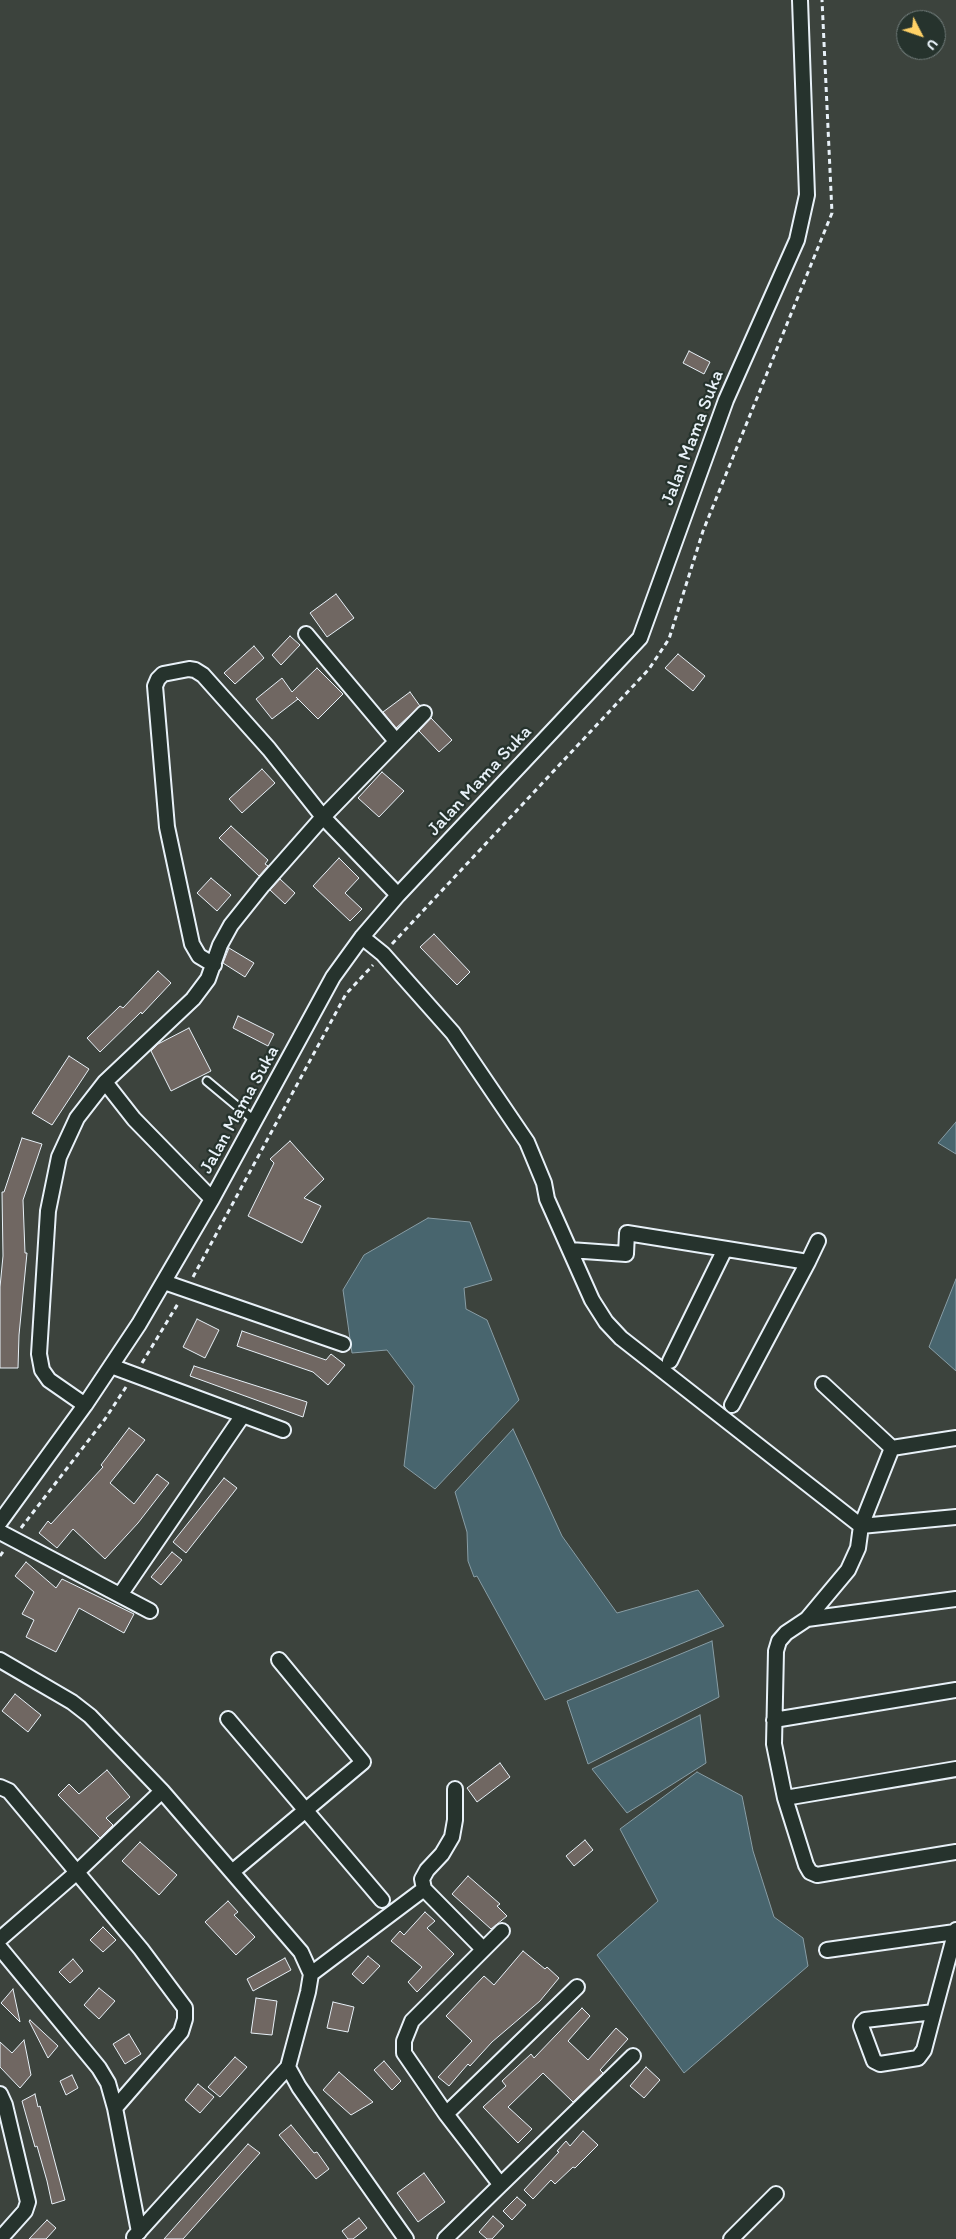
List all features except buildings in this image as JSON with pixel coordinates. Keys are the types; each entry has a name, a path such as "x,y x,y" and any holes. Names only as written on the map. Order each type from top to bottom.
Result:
{"street":[{"name":"Jalan Mama Suka","path":"0,1522 85,1405 164,1282 212,1199 333,977 362,937 398,895 640,638 726,400 797,240 807,195 800,0"},
{"path":"306,634 396,741"},
{"path":"214,965 199,956 192,944 167,827 155,686 163,674 188,669 195,670 203,675 269,749 322,817 398,895"},
{"path":"85,1405 49,1380 42,1370 39,1354 47,1221 59,1157 78,1118 105,1082 193,999 208,980 220,945 231,925 322,817 424,713"},
{"path":"362,937 383,954 453,1033 527,1142 542,1177 547,1199 600,1313 621,1338 861,1526 956,1517"},
{"path":"105,1082 134,1119 212,1199"},
{"path":"570,1250 626,1254 627,1234 808,1262"},
{"path":"732,1405 818,1241"},
{"path":"670,1361 725,1249"},
{"path":"164,1282 343,1344"},
{"path":"111,1366 283,1430"},
{"path":"823,1384 892,1448"},
{"path":"120,1595 243,1415"},
{"path":"892,1448 956,1438"},
{"path":"892,1448 861,1526 858,1548 848,1570 807,1619 786,1633 779,1641 776,1651 774,1744 785,1798 806,1866 810,1872 817,1875 956,1852"},
{"path":"0,1532 150,1610"},
{"path":"807,1619 956,1599"},
{"path":"0,1660 72,1702 90,1716 162,1791 301,1952 311,1974 288,2067 136,2236"},
{"path":"232,1872 363,1762 279,1660"},
{"path":"774,1720 956,1690"},
{"path":"228,1719 382,1900"},
{"path":"785,1798 956,1769"},
{"path":"0,1787 9,1791 141,1949 185,2008 185,2019 181,2032 115,2108"},
{"path":"455,1789 455,1820 452,1837 442,1854 427,1870 422,1879 424,1889 483,1949"},
{"path":"0,1939 76,1873 162,1791"},
{"path":"311,1974 424,1889"},
{"path":"500,2184 446,2114 404,2053 404,2041 412,2021 502,1931"},
{"path":"827,1950 956,1931 924,2050 918,2058 880,2064 874,2061 862,2023 866,2020 934,2012"},
{"path":"0,1948 99,2068 108,2083 115,2108 136,2236"},
{"path":"446,2114 577,1987"},
{"path":"445,2239 634,2056"},
{"path":"288,2067 406,2239"},
{"path":"0,2239 25,2211 28,2202 2,2103"},
{"path":"731,2239 776,2194"}],"lane":[{"path":"207,1081 255,1120"}],"water":[{"path":"956,1122 956,1154 938,1143"},
{"path":"428,1218 470,1222 492,1280 464,1288 466,1309 487,1320 519,1400 435,1489 404,1466 414,1386 387,1350 352,1353 343,1290 364,1255"},
{"path":"956,1279 956,1371 929,1347"},
{"path":"513,1429 562,1536 617,1613 698,1590 724,1626 545,1700 477,1576 474,1577 468,1561 467,1532 455,1492"},
{"path":"712,1641 719,1697 588,1764 567,1701"},
{"path":"700,1715 706,1763 627,1813 592,1769"},
{"path":"697,1772 742,1796 753,1851 774,1917 803,1938 808,1966 684,2073 597,1955 658,1901 620,1829"}]}
